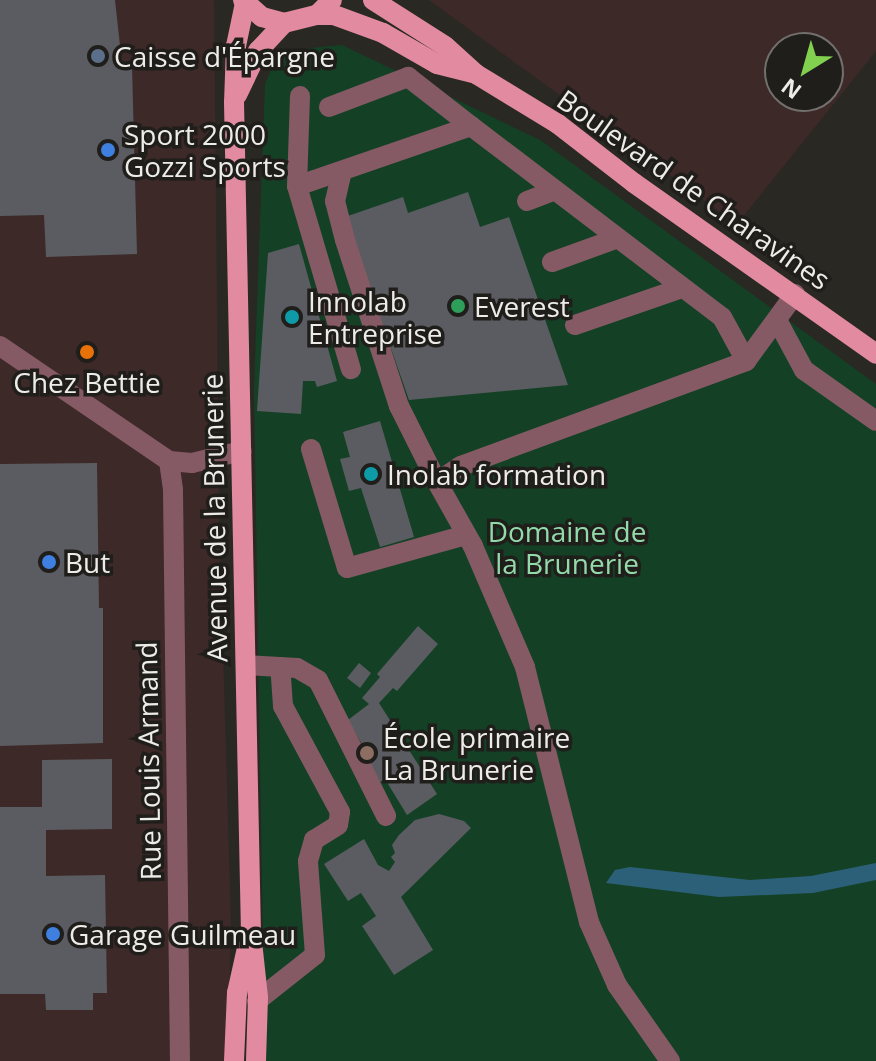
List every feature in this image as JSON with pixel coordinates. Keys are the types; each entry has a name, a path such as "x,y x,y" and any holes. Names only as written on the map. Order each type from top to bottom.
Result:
{"main road":[{"name":"Boulevard de Charavines","path":"373,0 445,46 476,74 558,124 634,183 876,354"},
{"path":"244,2 262,17 284,23 325,7"},
{"name":"Avenue de la Brunerie","path":"244,2 236,46 234,102 256,1061"},
{"name":"Boulevard de Charavines","path":"325,7 334,15 383,33 437,64 476,74"},
{"name":"Avenue de la Brunerie","path":"234,102 258,51 284,23"},
{"name":"Avenue de la Brunerie","path":"234,1061 237,993 251,932"}],"street":[{"path":"329,107 408,77 722,317 746,361"},
{"path":"300,96 297,186 351,369"},
{"path":"297,186 471,126"},
{"path":"342,171 335,201 399,406 466,535 525,667 589,922 617,985 670,1061"},
{"path":"527,201 555,190"},
{"path":"552,262 618,238"},
{"path":"575,325 682,288"},
{"path":"437,482 461,466 746,361 795,294"},
{"path":"777,320 804,370 876,421"},
{"path":"0,346 169,461 192,463 242,451"},
{"path":"311,449 347,568 466,535"},
{"name":"Rue Louis Armand","path":"169,461 173,490 180,1061"},
{"path":"246,665 297,668 318,680 386,816"},
{"path":"257,1001 315,955 308,861 314,840 338,825 340,812 283,706 280,667"}],"shaded area":[{"path":"0,0 214,0 219,510 231,926 227,1061 0,1061"},
{"path":"429,0 876,0 876,51 844,91 844,32 764,32 764,112 827,112 737,224"}],"green space":[{"name":"Domaine de la Brunerie","path":"342,45 540,140 876,384 876,1061 265,1061 254,389 265,84 279,51"}],"water":[{"path":"876,863 876,880 813,893 719,897 606,883 615,870 630,867 750,880 811,876"}],"building":[{"path":"0,0 115,0 122,64 132,66 137,254 46,257 44,215 0,216"},
{"name":"Everest","path":"468,192 480,227 509,217 568,385 409,400 345,217 403,197 408,213"},
{"name":"Innolab Entreprise","path":"299,244 337,381 317,387 315,381 303,381 301,414 257,411 268,253"},
{"name":"Inolab formation","path":"380,421 414,537 380,547 361,488 349,491 340,459 350,457 343,432"},
{"name":"But","path":"97,463 99,608 103,608 103,743 0,746 0,464"},
{"path":"418,626 438,644 397,691 393,688 379,703 437,794 407,815 385,779 378,783 361,756 367,753 348,720 369,704 362,698 380,677 377,674"},
{"path":"359,663 371,673 360,688 347,678"},
{"name":"Garage Guilmeau","path":"112,759 112,829 46,830 46,876 105,875 107,993 93,993 93,1010 46,1010 45,994 0,994 0,807 42,807 42,760"},
{"path":"439,814 464,821 471,828 401,897 433,950 394,975 362,926 376,916 361,893 348,901 324,864 364,839 378,865 389,871 395,862 391,857 395,853 392,845 399,835 415,820"}],"place":[{"name":"Caisse d'Épargne","path":"98,56"},
{"name":"Sport 2000 Gozzi Sports","path":"108,150"},
{"name":"Everest","path":"458,306"},
{"name":"Innolab Entreprise","path":"292,317"},
{"name":"Chez Bettie","path":"87,352"},
{"name":"Inolab formation","path":"371,474"},
{"name":"But","path":"49,562"},
{"name":"École primaire La Brunerie","path":"367,753"},
{"name":"Garage Guilmeau","path":"53,934"}]}
